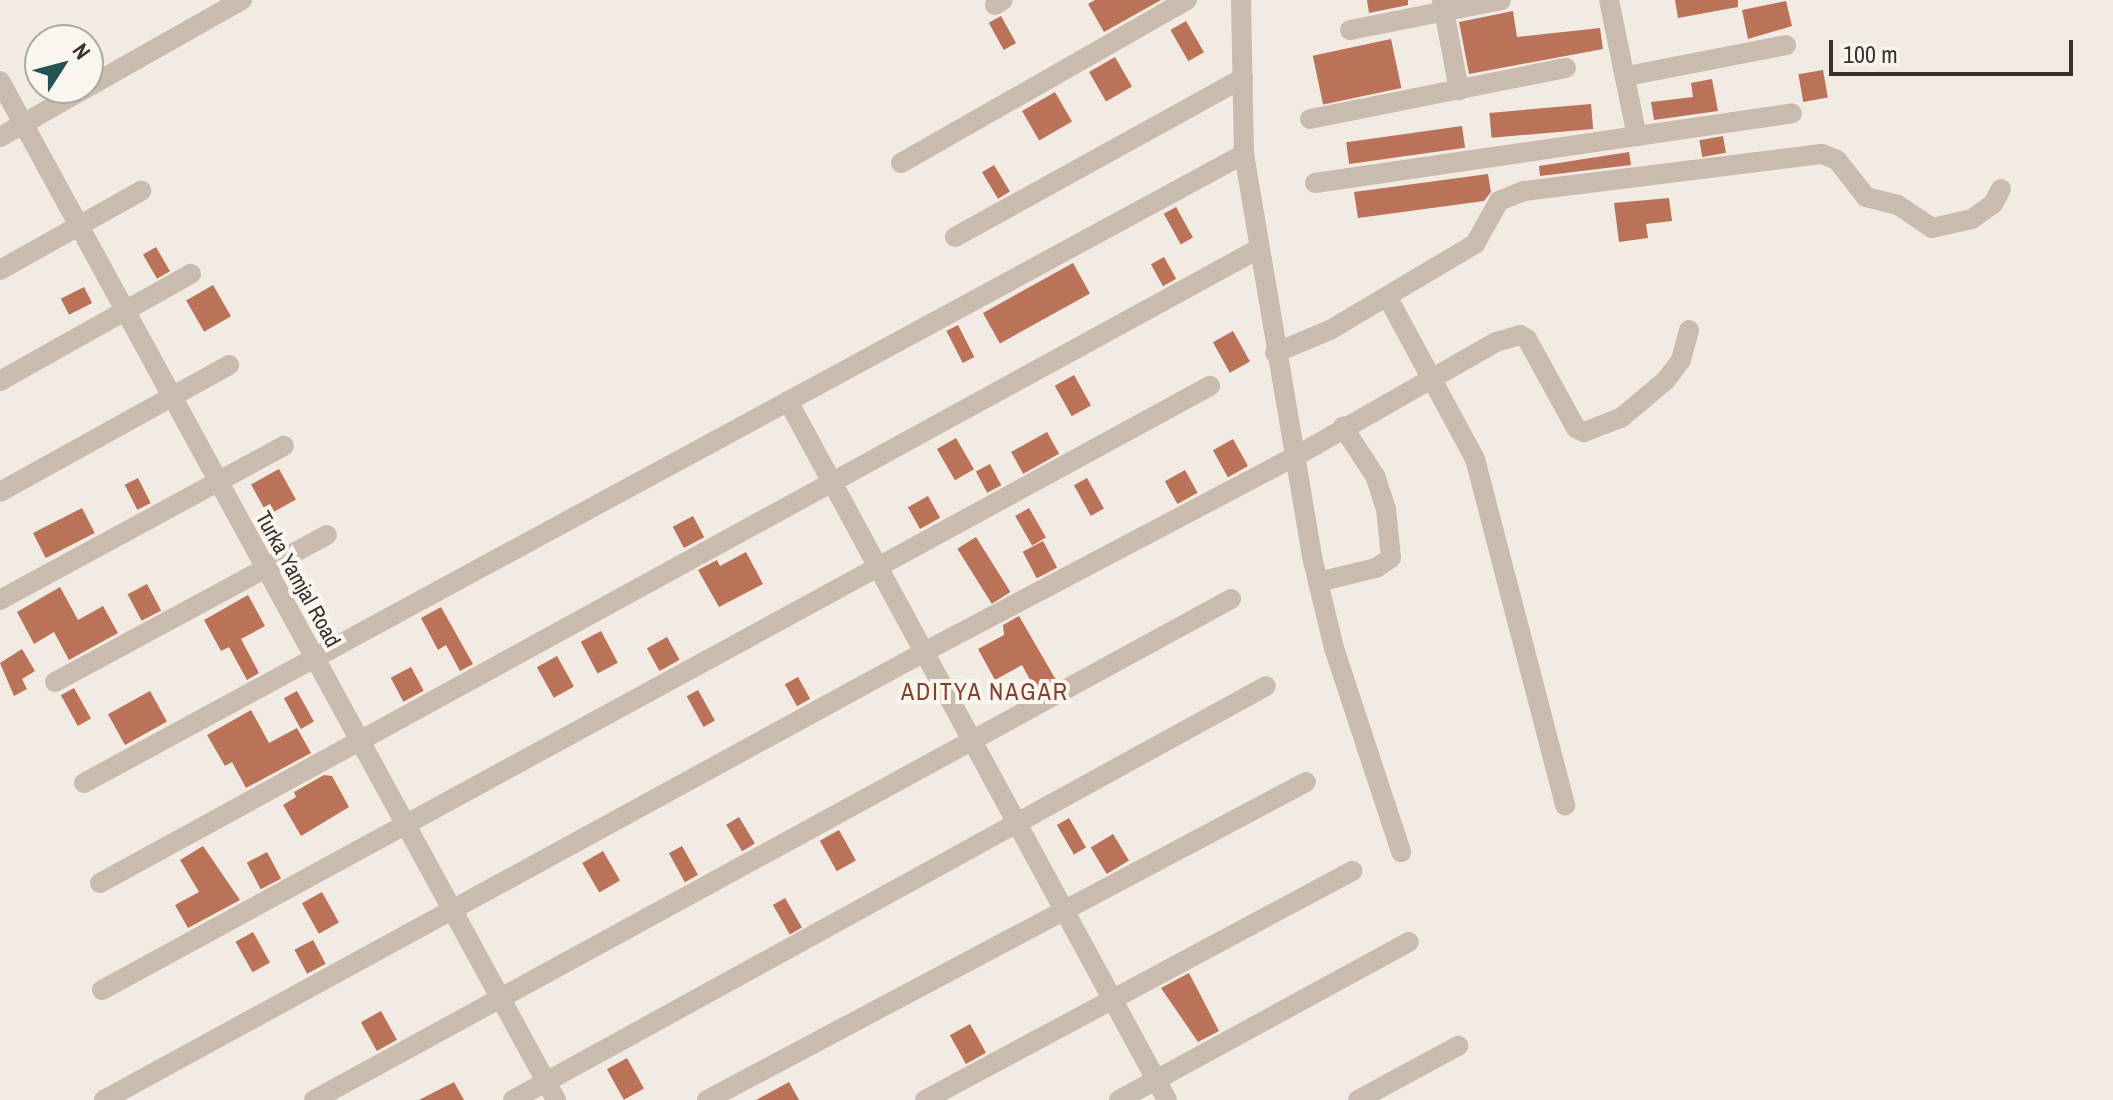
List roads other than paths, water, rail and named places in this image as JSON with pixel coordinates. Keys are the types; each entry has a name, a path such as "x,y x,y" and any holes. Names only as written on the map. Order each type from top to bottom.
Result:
{"street":[{"path":"104,77 242,0"},
{"path":"901,163 1187,0"},
{"path":"1241,0 1244,154 1275,353 1298,455 1318,582 1334,648 1401,852"},
{"path":"1350,30 1443,6 1501,0"},
{"path":"1609,0 1637,136"},
{"path":"1443,6 1459,90"},
{"path":"1627,76 1786,45"},
{"path":"1310,119 1566,68"},
{"path":"955,237 1243,78"},
{"name":"Turka Yamjal Road","path":"0,81 362,743 404,827 556,1100"},
{"path":"0,137 57,104"},
{"path":"1315,183 1792,113"},
{"path":"84,783 1244,154"},
{"path":"1275,353 1388,298 1475,244 1499,201 1524,191 1822,154 1837,160 1866,197 1898,205 1932,228 1972,219 1993,204 2001,189"},
{"path":"0,270 141,191"},
{"path":"100,883 362,743 1258,249"},
{"path":"0,381 191,274"},
{"path":"1388,298 1433,375 1475,459 1565,805"},
{"path":"104,1100 924,652 1298,455 1433,375 1520,335 1534,347 1576,428 1596,431 1621,418 1666,380 1681,360 1689,330"},
{"path":"0,492 229,365"},
{"path":"102,990 880,570 1210,386"},
{"path":"788,401 1167,1100"},
{"path":"1318,582 1376,568 1391,558 1386,509 1375,476 1343,427"},
{"path":"0,600 284,446"},
{"path":"55,682 267,571 327,535"},
{"path":"314,1100 1231,599"},
{"path":"513,1100 1015,820 1266,686"},
{"path":"707,1100 1306,782"},
{"path":"925,1100 1352,871"},
{"path":"1119,1100 1409,942"},
{"path":"1358,1100 1458,1046"}],"district":[{"name":"ADITYA NAGAR","path":"985,692"}]}
